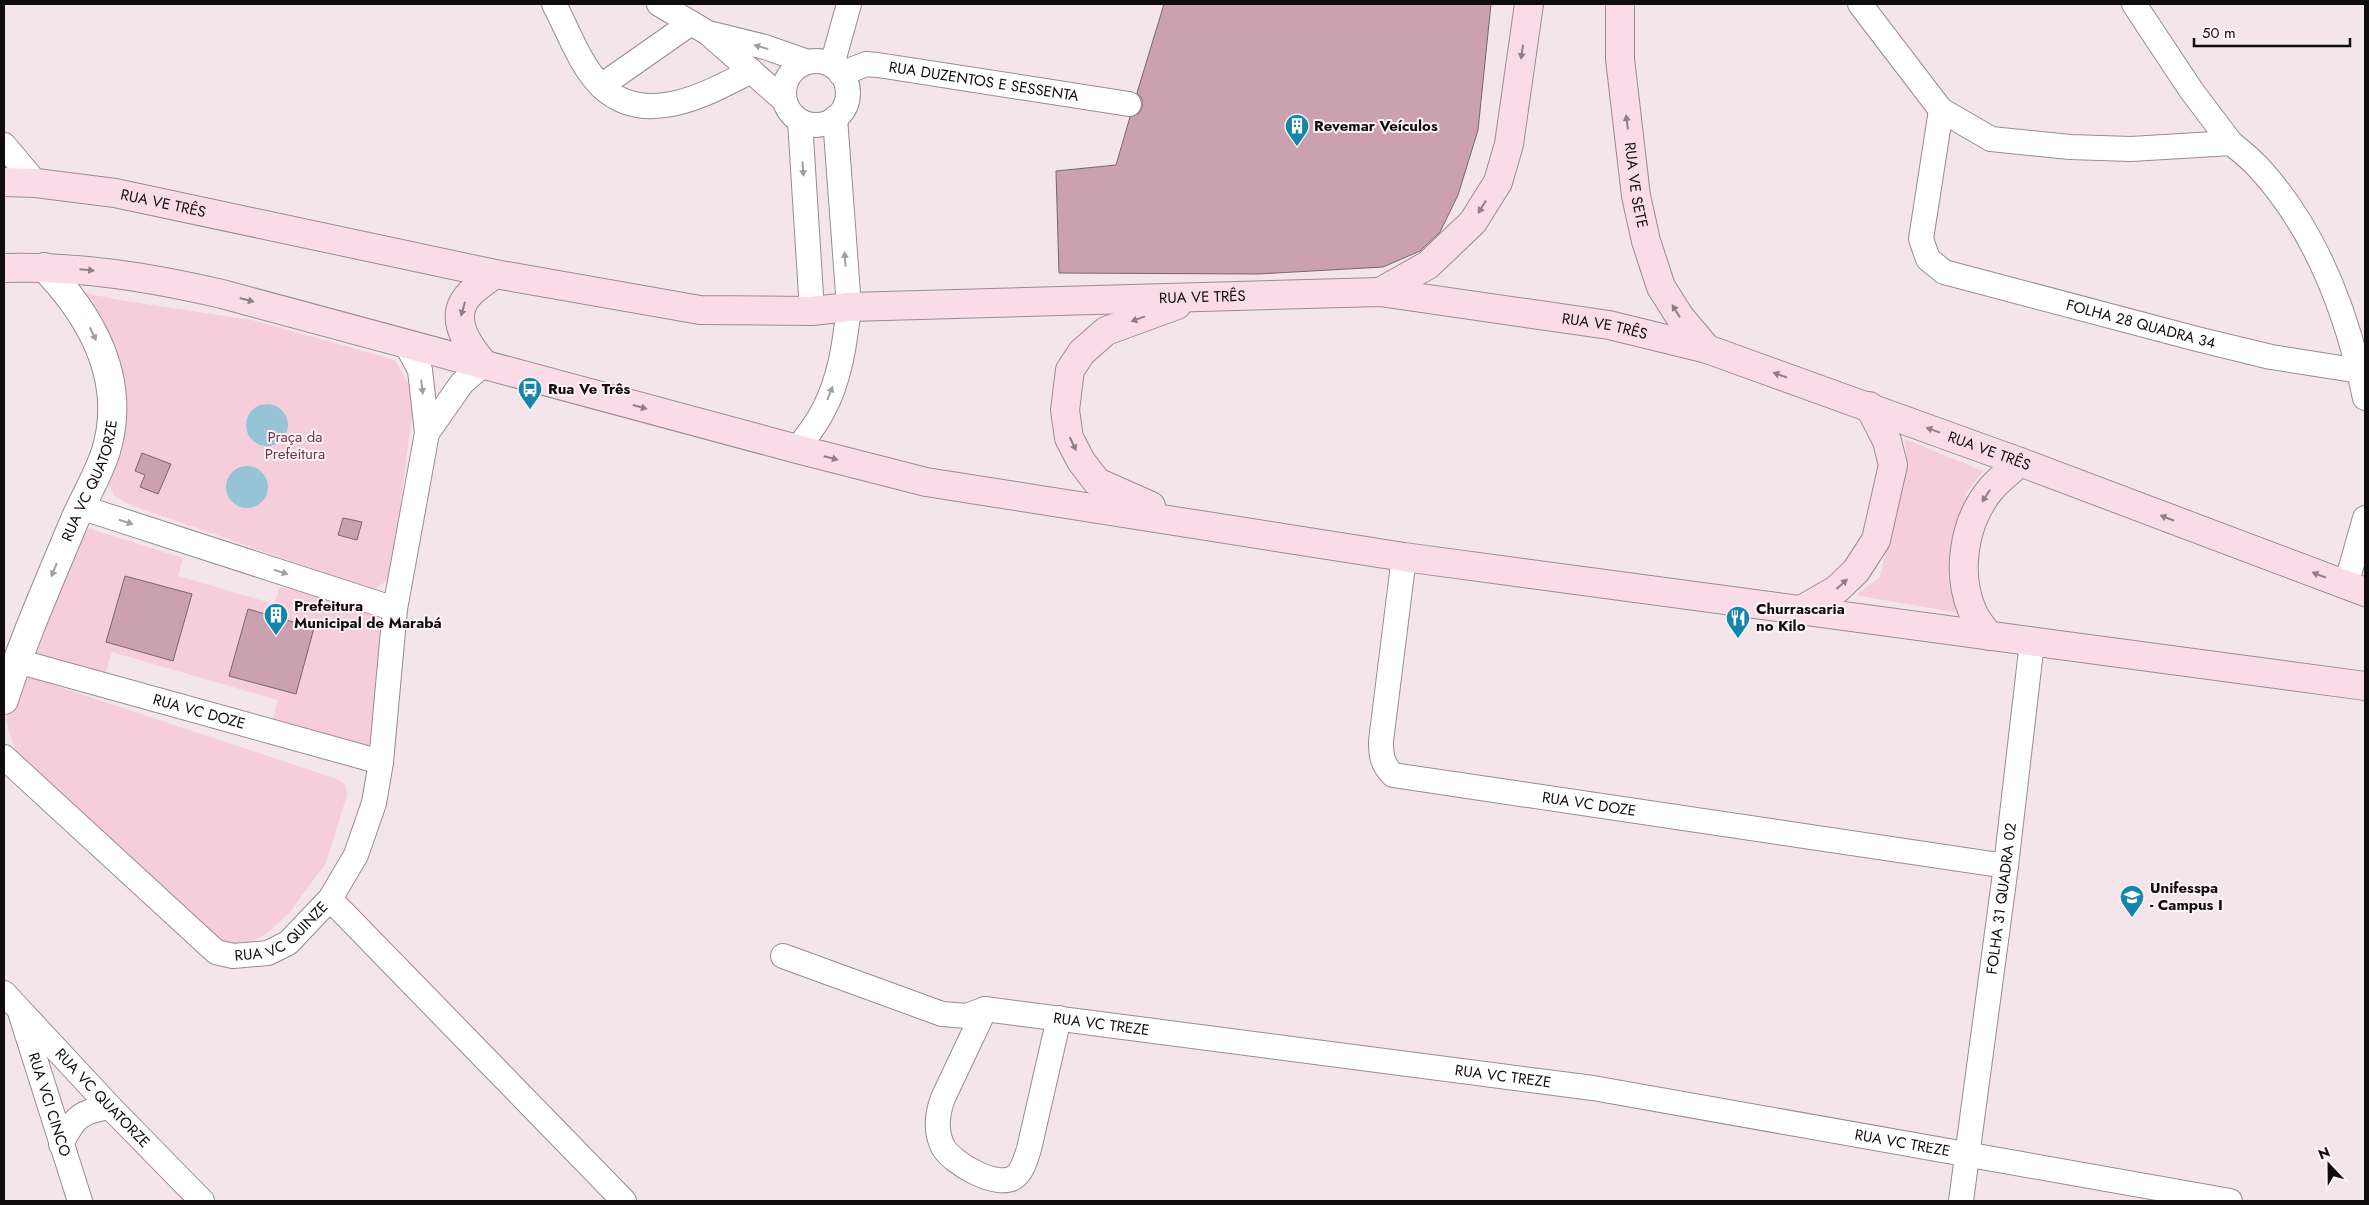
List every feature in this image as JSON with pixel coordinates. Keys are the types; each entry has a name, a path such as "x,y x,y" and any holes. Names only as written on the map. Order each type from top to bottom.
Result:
{"main road":[{"path":"1380,292 1428,265 1473,222 1498,182 1509,144 1529,4"},
{"name":"RUA VE SETE","path":"1620,4 1620,60 1636,196 1646,241 1661,287 1680,317 1707,349"},
{"name":"RUA VE TRÊS","path":"4,182 36,183 114,193 495,274 700,310 812,311 849,308 1200,296 1380,292 1609,325 1707,349 1869,406 2356,588"},
{"path":"4,268 44,267 151,278 222,294 797,450 926,482 1188,521 1404,557 2365,686"},
{"path":"484,364 469,346 460,325 460,310 466,298 495,274"},
{"path":"1188,521 1098,482 1081,462 1069,438 1065,410 1070,370 1082,352 1106,331 1200,296"},
{"path":"1801,610 1836,590 1856,572 1876,540 1893,465 1887,441 1869,406"},
{"path":"1989,636 1972,610 1965,582 1964,556 1971,521 1990,490 2020,462"}],"street":[{"path":"554,4 585,64 601,86 619,99 640,105 668,106 716,89 751,72"},
{"path":"659,4 699,28 785,101"},
{"path":"836,69 849,4"},
{"path":"1860,4 1941,110 1991,139 2070,148 2131,149 2231,142"},
{"path":"2134,4 2191,90 2231,142 2259,168 2312,243 2332,287 2360,371 2365,398"},
{"path":"601,86 699,28 765,47 808,62"},
{"path":"820,61 836,69 847,85 848,97 843,109 835,118 824,124 811,124 800,120 790,112 785,101 784,89 788,77 796,68 808,62 820,61"},
{"name":"RUA DUZENTOS E SESSENTA","path":"836,69 866,64 878,65 1128,104"},
{"name":"FOLHA 28 QUADRA 34","path":"1941,110 1921,239 1928,259 1944,272 2096,314 2271,357 2360,371"},
{"path":"797,450 824,411 838,373 846,335 849,308 835,118"},
{"path":"800,120 812,311"},
{"path":"4,145 36,183"},
{"name":"RUA VC QUATORZE","path":"4,700 17,661 80,507 105,453 113,406 111,384 105,361 92,331 63,287 44,267"},
{"path":"330,899 356,855 374,803 381,762 395,609 427,433 420,370 406,344"},
{"path":"427,433 462,383 484,364"},
{"path":"80,507 395,609"},
{"path":"2356,588 2365,518"},
{"name":"RUA VC DOZE","path":"1404,557 1380,741 1385,767 1393,775 2006,866"},
{"name":"FOLHA 31 QUADRA 02","path":"1962,1201 2006,866 2032,642"},
{"name":"RUA VC DOZE","path":"17,661 381,762"},
{"name":"RUA VC QUINZE","path":"4,757 216,952 233,956 268,953 288,943 330,899 624,1201"},
{"name":"RUA VC TREZE","path":"782,956 942,1014 967,1016 985,1009 1592,1088 2230,1201"},
{"name":"RUA VC QUATORZE","path":"11,1000 110,1108 202,1201"},
{"name":"RUA VCI CINCO","path":"11,1000 80,1201"},
{"path":"985,1009 943,1098 938,1112 938,1123 944,1147 952,1158 986,1178 1004,1182 1016,1176 1023,1165 1029,1149 1059,1018"},
{"path":"62,1144 76,1118 87,1110 110,1108"}],"green space":[{"name":"Praça da Prefeitura","path":"80,292 119,300 252,320 395,360 412,391 414,400 391,577 374,590 131,505 114,496 109,485 117,440"},
{"path":"1905,439 1983,471 1966,494 1948,578 1964,614 1856,595 1880,577 1907,464"},
{"path":"90,529 183,558 178,576 274,604 280,587 372,612 380,624 373,737 366,748 272,722 278,700 112,652 105,674 39,658 31,645 78,537"},
{"path":"29,677 337,779 345,784 347,795 326,863 289,913 266,934 245,945 225,947 17,753 7,725 8,711 17,683"}],"water":[{"path":"267,404 282,410 288,425 282,440 267,446 252,440 246,425 252,410"},
{"path":"251,466 259,469 265,475 268,487 265,499 259,505 243,508 235,505 229,499 226,483 229,475 235,469"}],"building":[{"name":"Revemar Veículos","path":"1164,4 1491,4 1478,130 1458,195 1440,232 1420,251 1383,267 1258,274 1059,273 1056,171 1116,165 1130,117 1139,113 1142,107 1142,99 1137,93"},
{"path":"142,453 171,464 158,494 140,487 145,475 135,471"},
{"path":"343,518 362,522 357,540 338,535"},
{"path":"125,576 192,594 173,661 106,642"},
{"path":"248,609 314,628 296,694 229,676"}],"place":[{"name":"Revemar Veículos","path":"1297,147"},
{"name":"Rua Ve Três","path":"530,410"},
{"name":"Prefeitura Municipal de Marabá","path":"276,636"},
{"name":"Churrascaria no Kilo","path":"1738,639"},
{"name":"Unifesspa - Campus I","path":"2132,918"}]}
